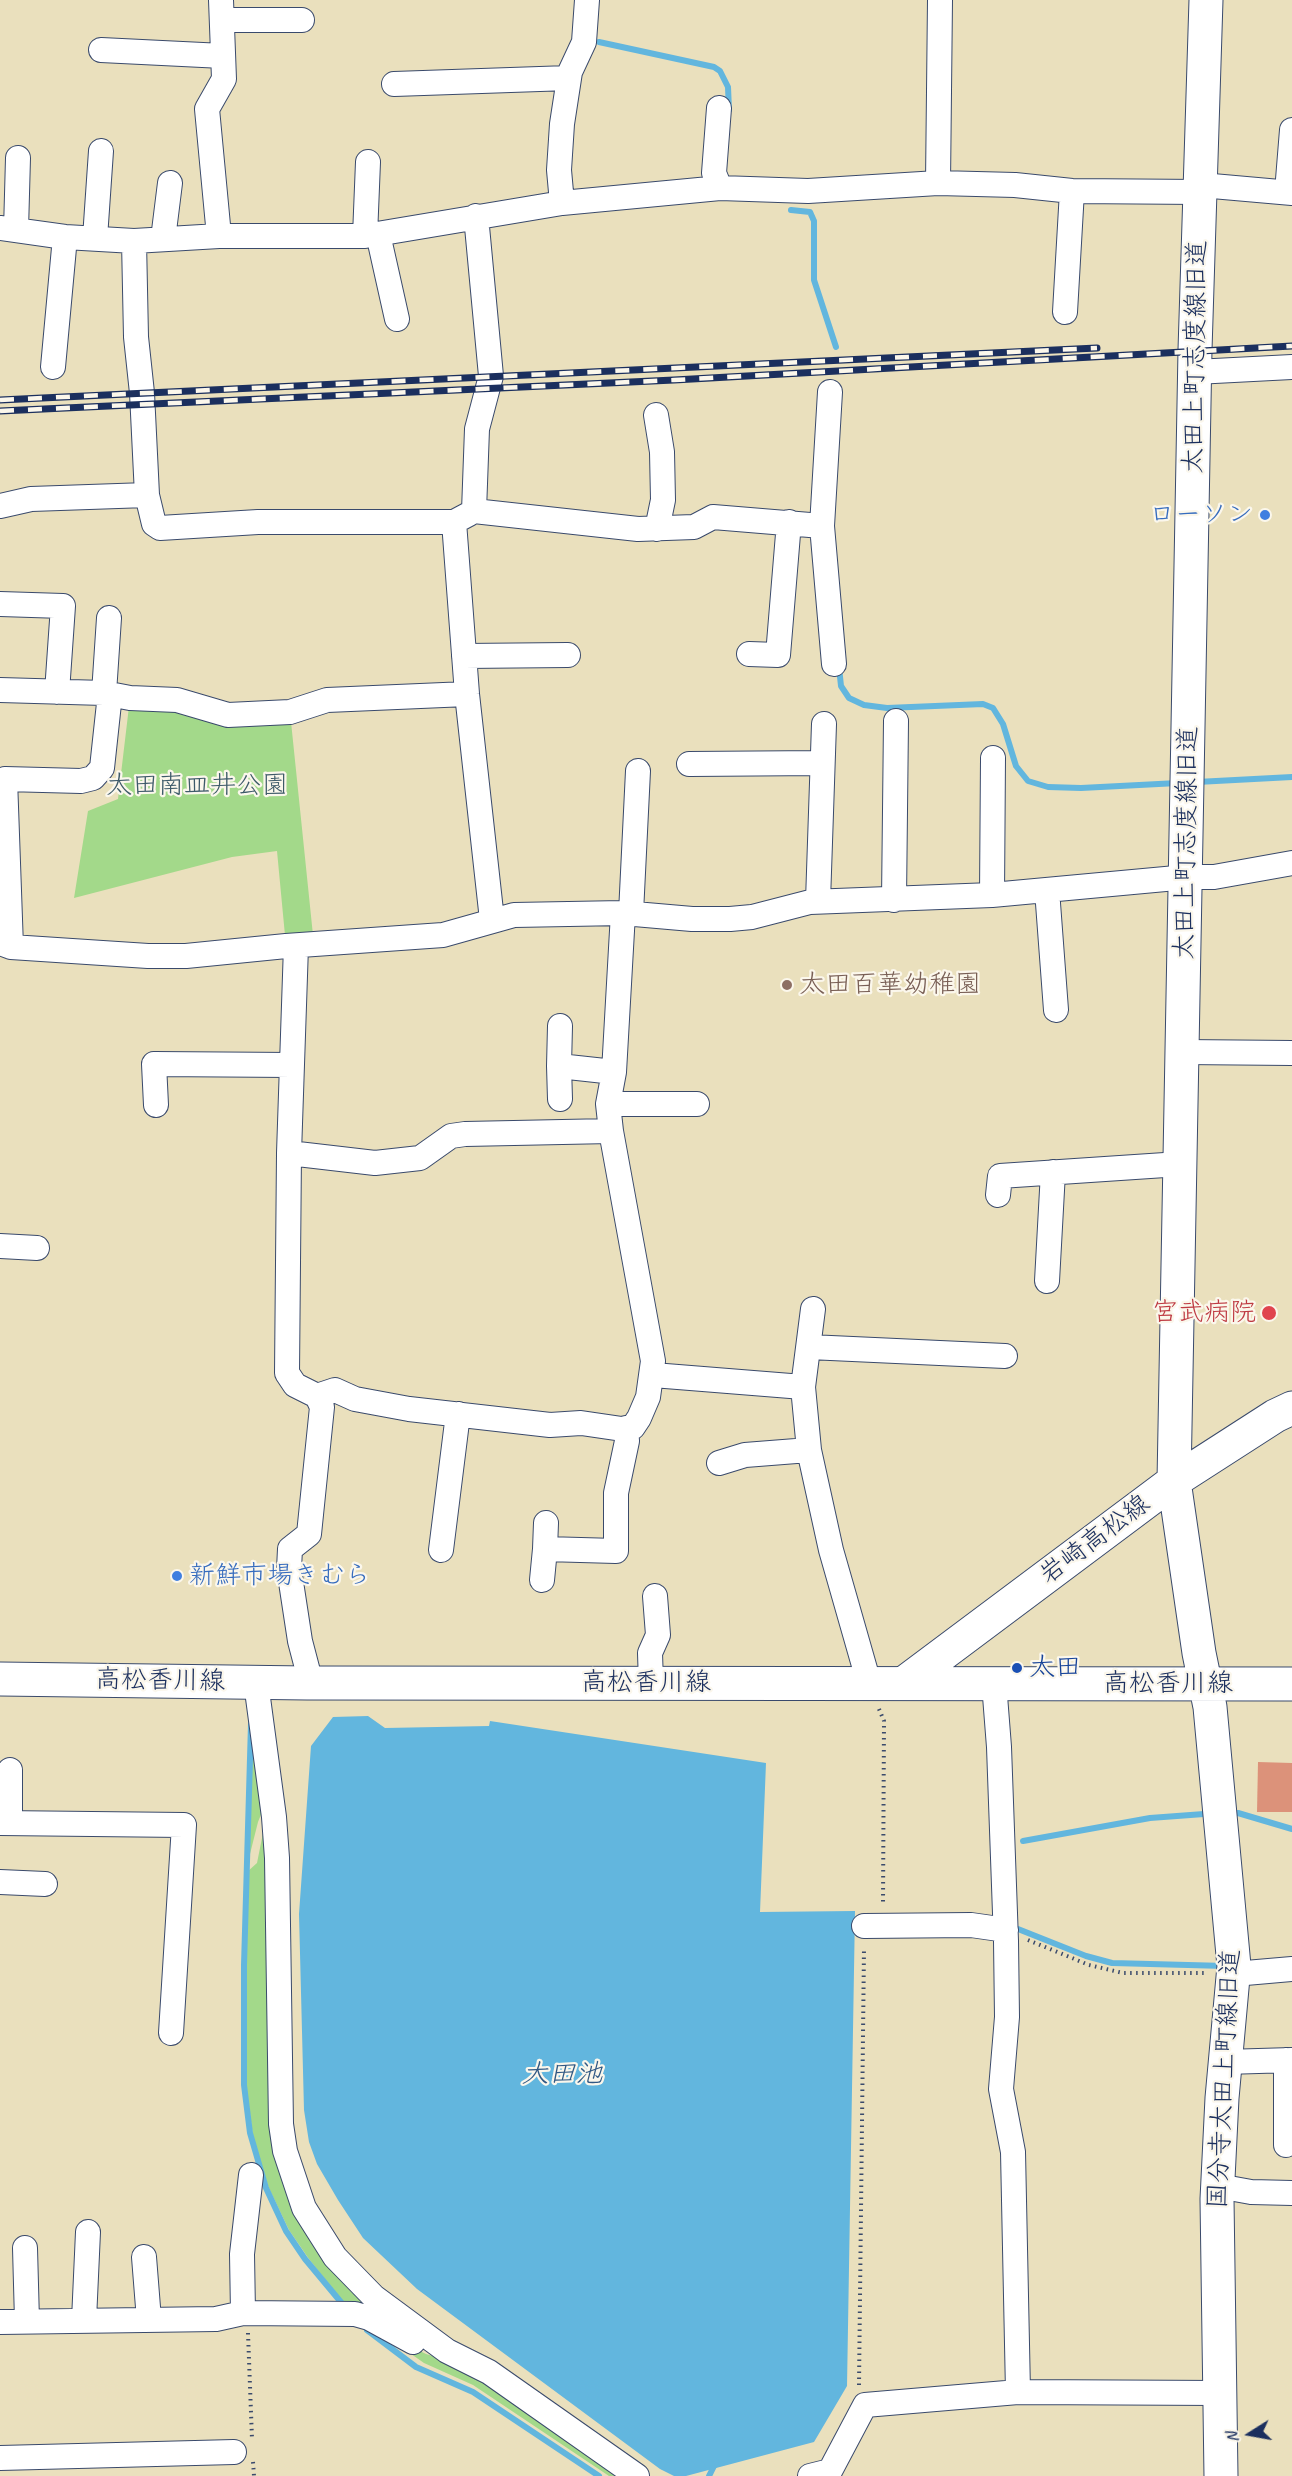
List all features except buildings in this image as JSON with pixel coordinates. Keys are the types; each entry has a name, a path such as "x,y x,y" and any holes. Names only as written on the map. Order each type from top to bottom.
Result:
{"street":[{"path":"562,203 560,158 562,124 569,78 584,42 586,0"},
{"path":"938,183 940,0"},
{"name":"太田上町志度線旧道","path":"1203,1684 1174,1481 1195,372 1206,0"},
{"path":"219,236 207,109 224,80 221,10 302,20"},
{"path":"102,50 223,56"},
{"path":"394,84 569,78"},
{"path":"718,108 714,173 720,188"},
{"path":"18,158 8,229 65,237 134,241 219,236 371,235 562,203 720,188 808,191 938,183 1015,185 1072,191 1201,189 1289,193 1292,130"},
{"path":"95,238 101,151"},
{"path":"368,162 371,235 397,319"},
{"path":"163,239 170,183"},
{"path":"1065,312 1072,191"},
{"path":"476,216 491,376 477,429 464,517 464,656 492,920"},
{"path":"53,367 65,237"},
{"path":"134,241 136,337 142,393 147,495 154,524 160,528 258,522 464,517 638,529 694,527 714,517 822,526"},
{"path":"1195,372 1292,368"},
{"path":"830,392 822,526 834,664"},
{"path":"656,415 662,452 663,500 657,528"},
{"path":"0,506 32,500 147,495"},
{"path":"749,654 778,655 789,522"},
{"path":"0,604 63,606 57,692"},
{"path":"109,618 102,768 93,778 81,780 5,779 6,945 148,956 186,956 443,935 514,915 627,913 692,919 730,919 752,917 818,901 992,895 1187,877 1214,877 1292,863"},
{"path":"464,656 568,655"},
{"path":"0,690 107,694 129,698 177,700 228,715 290,712 327,700 467,694"},
{"path":"894,900 896,721"},
{"path":"818,901 824,724"},
{"path":"992,895 993,758"},
{"path":"689,764 822,763"},
{"path":"317,1396 335,1390 355,1399 387,1405 550,1425 581,1423 626,1428 633,1427 639,1418 648,1398 653,1361 608,1104 614,1072 638,771"},
{"path":"1047,890 1056,1010"},
{"path":"296,946 289,1153 286,1373 295,1385 317,1396 322,1407 309,1534 290,1550 290,1569 300,1641 311,1683"},
{"path":"560,1026 560,1100"},
{"path":"1183,1052 1292,1053"},
{"path":"156,1105 154,1064 292,1065"},
{"path":"560,1066 614,1072"},
{"path":"608,1104 697,1104"},
{"path":"289,1153 375,1162 420,1158 451,1136 465,1134 611,1131"},
{"path":"998,1195 1000,1176 1180,1164"},
{"path":"1047,1281 1053,1172"},
{"path":"0,1246 37,1248"},
{"path":"813,1309 803,1387 809,1450 831,1550 869,1683"},
{"path":"808,1347 1005,1356"},
{"path":"652,1374 803,1387"},
{"path":"441,1550 458,1414"},
{"name":"岩崎高松線","path":"904,1683 1174,1481 1286,1417"},
{"path":"545,1549 616,1551 616,1493 627,1441 626,1428"},
{"path":"719,1462 745,1455 809,1450"},
{"path":"542,1580 546,1523"},
{"path":"651,1683 650,1653 658,1635 656,1596"},
{"name":"高松香川線","path":"0,1678 256,1683 1292,1684"},
{"path":"256,1683 274,1817 280,2113 285,2151 304,2208 318,2233 353,2278 374,2297 447,2351 489,2372 637,2476"},
{"path":"994,1683 999,1747 1006,1935 1007,2017 1001,2089 1013,2152 1018,2392"},
{"name":"国分寺太田上町線旧道","path":"1203,1684 1210,1707 1234,1967 1225,2062 1218,2186 1221,2476"},
{"path":"10,1770 5,1823 184,1826 171,2032"},
{"path":"0,1882 45,1884"},
{"path":"864,1926 971,1925 1006,1935"},
{"path":"1234,1967 1292,1969"},
{"path":"1225,2062 1289,2060 1286,2145"},
{"path":"243,2313 242,2254 251,2175"},
{"path":"1218,2186 1251,2192 1292,2193"},
{"path":"84,2320 88,2232"},
{"path":"25,2248 27,2320"},
{"path":"144,2257 149,2320"},
{"path":"0,2322 216,2319 243,2313 353,2314 369,2318 427,2349 447,2351"},
{"path":"810,2476 830,2470 865,2405 1018,2392 1219,2392"},
{"path":"0,2458 246,2449"}],"path":[{"path":"865,2405 859,2393 864,1926 883,1910 884,1721 869,1683"},
{"path":"1006,1935 1031,1940 1089,1965 1124,1973 1234,1967"},
{"path":"243,2313 248,2319 246,2449 254,2476"}],"green space":[{"name":"太田南皿井公園","path":"130,698 290,712 314,945 286,946 277,851 232,857 74,898 88,811 118,799"},
{"path":"253,1709 266,1802 258,1822 248,1862"},
{"path":"267,1813 276,2152 368,2304 349,2309 289,2230 268,2186 253,2136 246,2084 247,1872 257,1863"},
{"path":"374,2328 426,2354 466,2366 627,2476 609,2476 473,2385 424,2363"}],"water":[{"name":"大田池","path":"368,1716 385,1728 489,1726 490,1721 766,1763 760,1912 855,1911 847,2386 814,2442 686,2476 674,2476 660,2469 417,2289 363,2238 338,2200 317,2164 309,2142 304,2110 299,1914 311,1746 333,1717"}],"waterway":[{"path":"599,42 714,67 720,71 728,87 729,110"},
{"path":"791,210 810,212 814,221 814,280 836,347"},
{"path":"839,667 841,686 849,698 864,705 887,708 983,704 993,708 1003,724 1016,766 1028,781 1048,787 1081,788 1178,783"},
{"path":"1197,782 1292,777"},
{"path":"251,1724 244,1965 244,2085 250,2133 266,2188 286,2231 305,2259 345,2307"},
{"path":"1238,1813 1292,1829"},
{"path":"1023,1841 1150,1818 1204,1814"},
{"path":"1018,1929 1086,1956 1112,1963 1226,1966"},
{"path":"367,2330 416,2367 473,2392 599,2476"},
{"path":"709,2476 716,2462"}],"railway":[{"path":"0,411 674,380 1292,346"},
{"path":"0,400 1097,348"}],"place":[{"name":"ローソン","path":"1265,515"},
{"name":"太田百華幼稚園","path":"787,985"},
{"name":"宮武病院","path":"1269,1313"},
{"name":"新鮮市場きむら","path":"177,1576"},
{"name":"太田","path":"1017,1668"}]}
